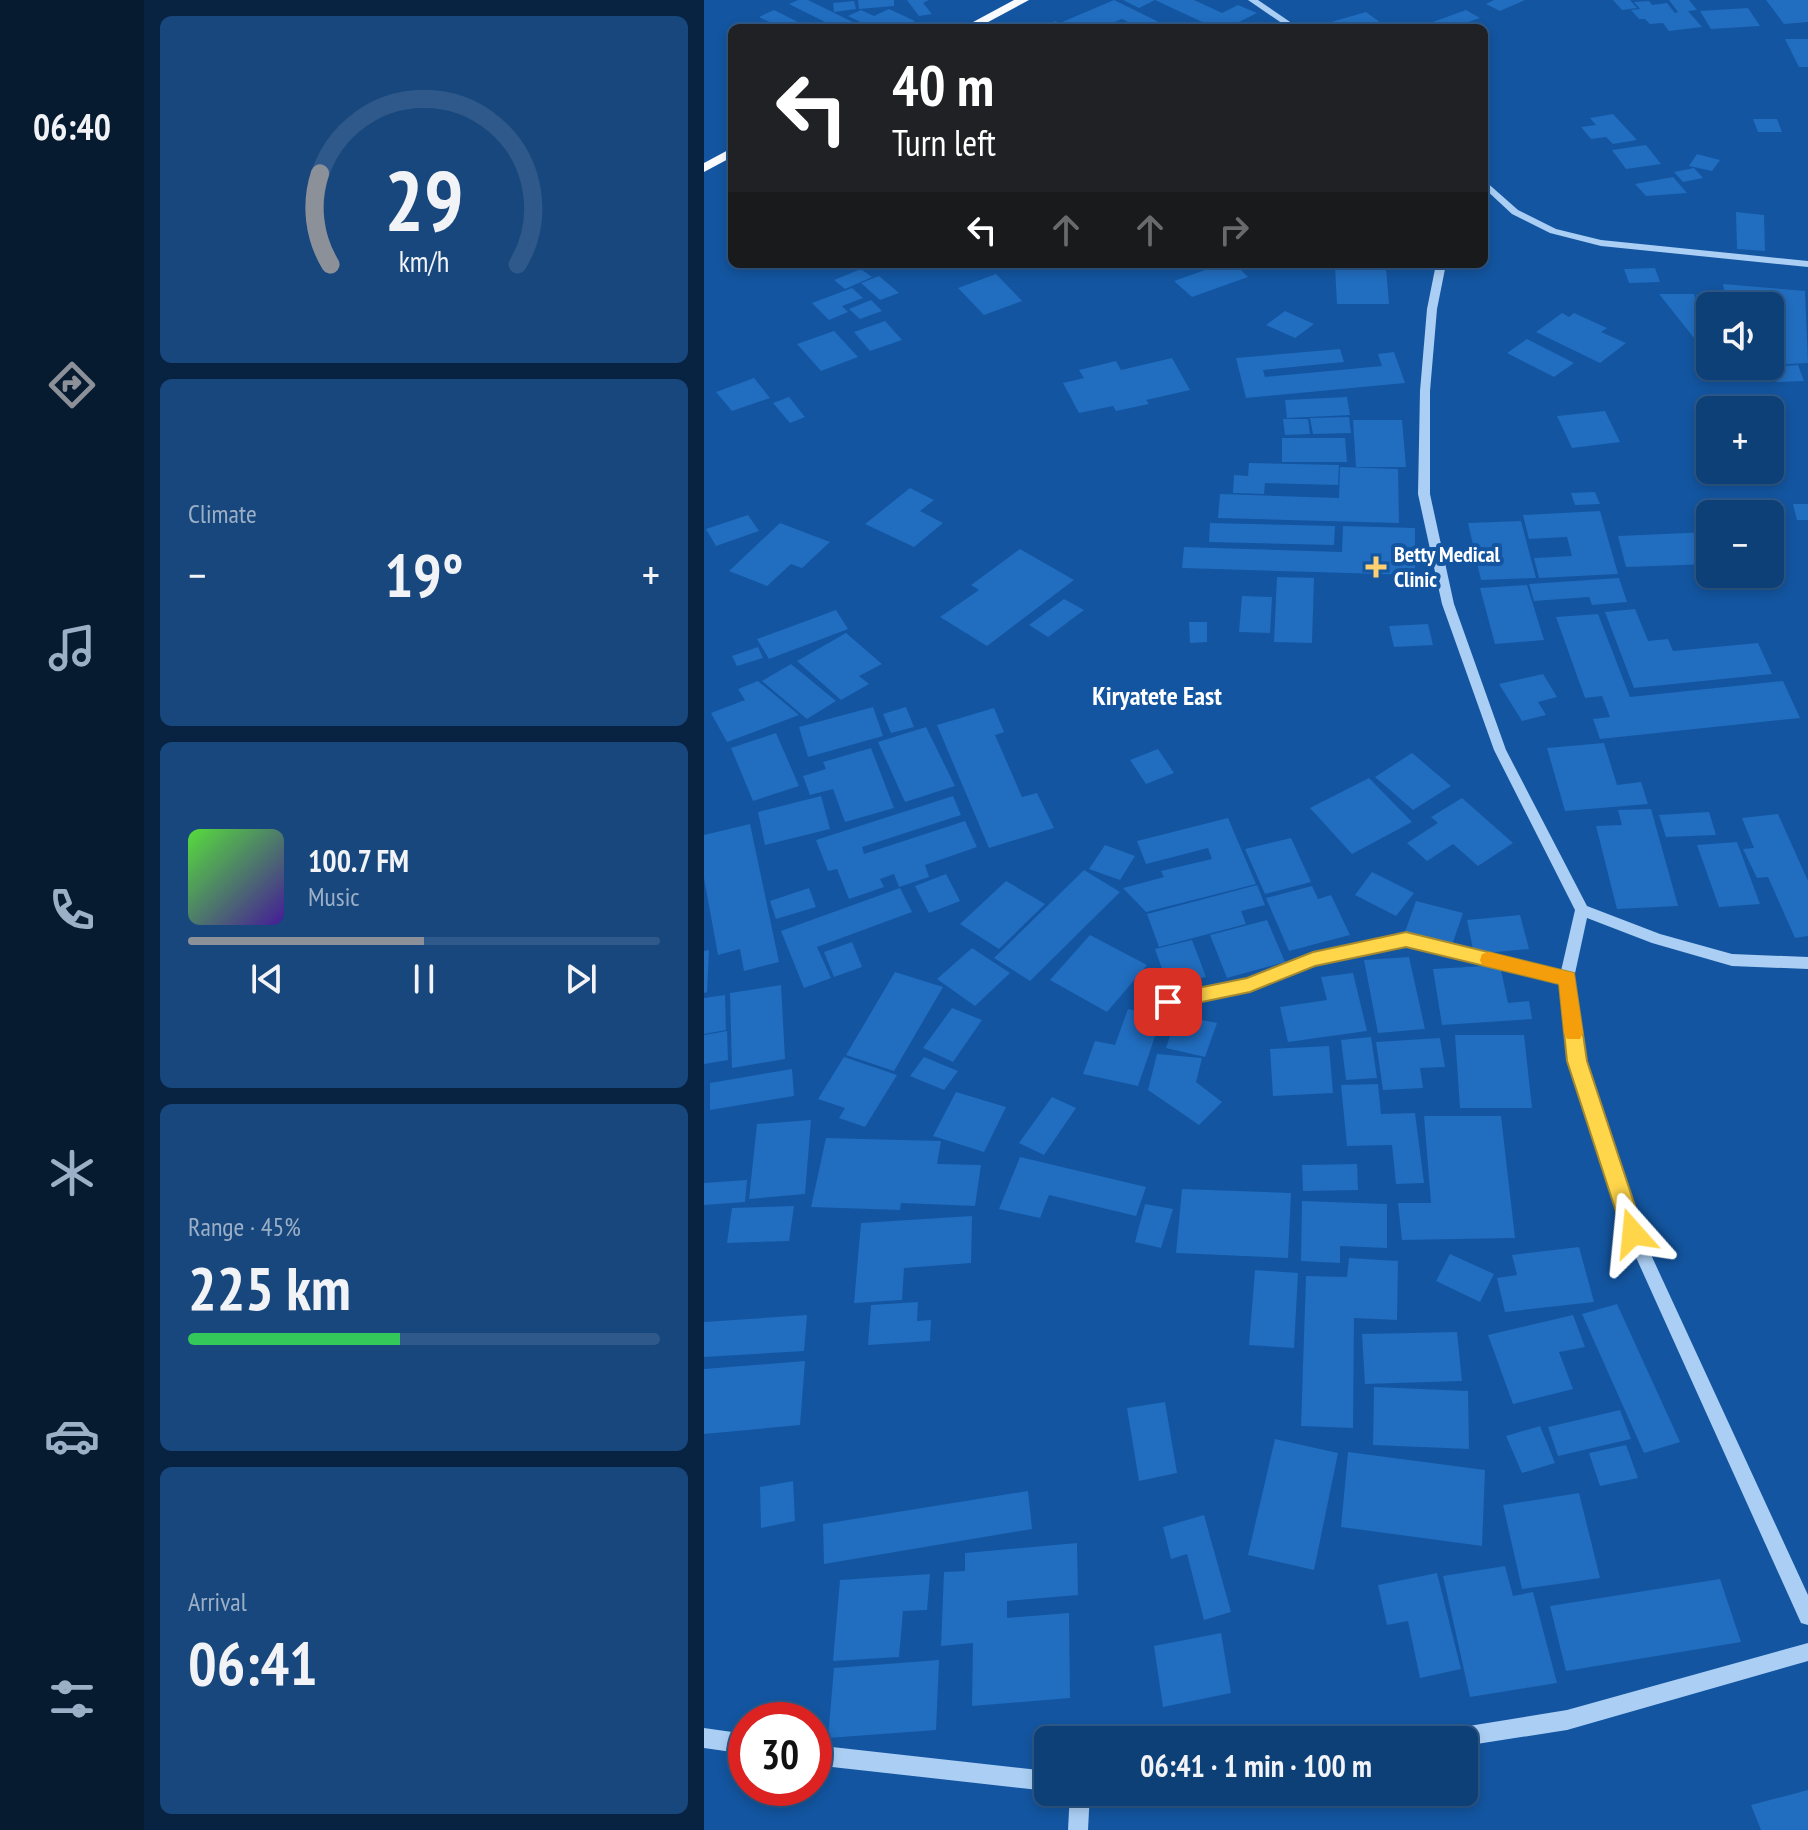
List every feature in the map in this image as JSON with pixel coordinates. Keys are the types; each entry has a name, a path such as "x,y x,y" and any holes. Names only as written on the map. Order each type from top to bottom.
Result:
{"main road":[{"path":"976,24 1023,0"},
{"path":"704,168 728,154"}],"street":[{"path":"1252,0 1289,24"},
{"path":"1488,187 1515,212 1565,234 1601,243 1808,264"},
{"path":"1440,268 1432,309 1425,391 1424,494 1448,604 1500,750 1582,910 1567,978 1577,1061 1633,1233 1808,1616"},
{"path":"1582,910 1657,939 1732,960 1808,963"},
{"path":"1168,1002 1250,985 1313,959 1406,940 1567,978"},
{"path":"1478,1734 1567,1720 1808,1652"},
{"path":"704,1738 728,1741"},
{"path":"832,1757 1034,1779"},
{"path":"1078,1830 1079,1806"}],"building":[{"path":"808,0 857,24 829,24 789,4"},
{"path":"858,0 894,0 894,6 859,9"},
{"path":"907,0 929,0 923,3 932,14 919,16"},
{"path":"1114,0 1163,24 1132,24 1122,19 1110,24 1047,24 1060,23"},
{"path":"1123,0 1155,0 1139,8"},
{"path":"1155,0 1194,0 1222,13 1238,5 1257,13 1235,24 1206,24"},
{"path":"1494,0 1525,0 1500,11 1486,4"},
{"path":"1613,0 1630,0 1637,8 1622,10"},
{"path":"1669,0 1689,0 1697,10 1688,11 1702,27 1669,31 1663,23 1650,24 1645,19 1639,19 1631,10 1640,9 1634,2 1649,1 1652,5 1667,3 1675,13 1678,12"},
{"path":"1766,0 1808,0 1808,22 1784,24"},
{"path":"854,1 856,9 834,12 833,3"},
{"path":"1748,8 1760,26 1711,29 1700,11"},
{"path":"889,9 915,21 908,24 865,24 848,16 861,10 874,16"},
{"path":"774,10 802,24 774,24 759,17"},
{"path":"1466,10 1480,18 1463,24 1427,24"},
{"path":"1366,12 1382,24 1334,24 1331,22"},
{"path":"1785,39 1808,39 1808,67 1799,67"},
{"path":"1613,114 1637,140 1613,144 1606,137 1591,139 1581,127 1596,125 1590,118"},
{"path":"1753,119 1777,119 1782,132 1758,132"},
{"path":"1646,145 1661,164 1626,169 1612,150"},
{"path":"1697,154 1720,160 1712,171 1689,166"},
{"path":"1694,168 1703,178 1683,182 1674,172"},
{"path":"1673,177 1687,193 1646,196 1635,184"},
{"path":"1736,212 1764,215 1765,251 1737,249"},
{"path":"1211,268 1239,268 1248,277 1192,297 1174,281"},
{"path":"1335,268 1386,268 1389,304 1337,304"},
{"path":"1655,268 1660,282 1629,283 1624,269"},
{"path":"861,269 872,277 845,289 834,280"},
{"path":"996,274 1022,301 984,315 958,288"},
{"path":"879,276 899,293 880,300 861,283"},
{"path":"1723,284 1805,291 1808,363 1784,364 1784,292 1724,292"},
{"path":"852,288 863,298 842,306 848,312 829,320 812,303"},
{"path":"1659,294 1694,294 1696,340"},
{"path":"871,300 882,311 860,319 849,309"},
{"path":"1285,311 1314,324 1295,338 1266,325"},
{"path":"1562,313 1569,317 1574,313 1607,328 1601,332 1626,343 1600,363 1536,332"},
{"path":"885,321 902,340 870,351 854,332"},
{"path":"834,331 858,357 821,371 797,344"},
{"path":"1527,339 1574,363 1554,377 1507,353"},
{"path":"1340,349 1344,362 1263,370 1265,377 1382,366 1378,354 1394,352 1405,383 1246,398 1236,358"},
{"path":"1172,358 1190,390 1146,400 1149,404 1116,411 1113,406 1079,413 1063,383 1084,378 1079,370 1116,361 1121,370"},
{"path":"1798,365 1804,381 1776,382 1784,380 1784,366"},
{"path":"754,378 770,398 732,411 716,392"},
{"path":"789,397 805,417 790,423 773,403"},
{"path":"1347,397 1350,415 1287,418 1285,400"},
{"path":"1605,411 1620,442 1572,448 1557,416"},
{"path":"1349,417 1351,433 1313,434 1310,418"},
{"path":"1283,419 1308,419 1310,434 1285,435"},
{"path":"1353,420 1402,420 1406,467 1356,467"},
{"path":"1282,438 1345,438 1347,462 1282,462"},
{"path":"1249,463 1339,465 1338,485 1265,483 1264,494 1233,493 1234,475 1248,476"},
{"path":"1340,467 1398,469 1399,523 1218,518 1220,494 1339,498"},
{"path":"910,488 934,500 920,511 943,523 914,547 865,524"},
{"path":"1595,492 1600,504 1575,505 1571,493"},
{"path":"1793,504 1808,504 1808,520 1797,520"},
{"path":"1600,511 1618,574 1539,578 1534,558 1572,556 1567,537 1529,539 1523,515"},
{"path":"748,515 759,531 716,546 706,529"},
{"path":"1521,521 1536,578 1481,580 1468,523"},
{"path":"780,523 830,542 802,568 791,564 767,586 729,571"},
{"path":"1210,523 1335,526 1334,545 1209,542"},
{"path":"1343,526 1415,528 1415,575 1182,568 1184,547 1342,552"},
{"path":"1696,533 1696,564 1626,567 1618,536"},
{"path":"1020,549 1074,580 987,646 940,617 979,590 971,585"},
{"path":"1277,577 1314,578 1312,643 1274,642"},
{"path":"1619,578 1627,602 1592,605 1589,597 1534,601 1529,584"},
{"path":"1527,585 1544,640 1495,644 1480,588"},
{"path":"1242,596 1272,597 1270,633 1239,632"},
{"path":"1064,599 1084,610 1048,637 1029,625"},
{"path":"1635,609 1648,641 1668,639 1673,651 1758,643 1772,674 1634,688 1605,612"},
{"path":"836,610 848,629 769,659 757,639"},
{"path":"1598,614 1630,697 1783,681 1800,718 1600,739 1593,719 1610,717 1602,696 1585,698 1556,617"},
{"path":"1189,622 1207,622 1207,642 1190,643"},
{"path":"1428,624 1433,645 1394,647 1389,626"},
{"path":"846,633 882,664 859,676 869,684 841,700 797,661"},
{"path":"758,647 763,658 737,666 732,656"},
{"path":"791,664 836,701 807,719 762,681"},
{"path":"1543,674 1557,697 1538,702 1546,715 1522,721 1499,684"},
{"path":"758,681 799,715 727,742 711,713 745,700 738,689"},
{"path":"873,707 883,736 808,757 799,727"},
{"path":"906,707 914,727 891,733 883,714"},
{"path":"994,708 1004,732 995,735 1022,797 1037,793 1054,828 989,848 937,725"},
{"path":"926,727 955,786 905,802 878,742"},
{"path":"776,733 799,786 753,801 731,748"},
{"path":"1604,743 1617,785 1641,782 1648,804 1565,811 1547,748"},
{"path":"871,748 894,808 845,822 833,789 810,795 803,776 826,769 823,762"},
{"path":"1158,749 1174,773 1146,784 1130,760"},
{"path":"1412,753 1451,786 1413,810 1375,777"},
{"path":"1369,778 1412,822 1352,854 1310,808"},
{"path":"821,796 830,829 765,845 758,812"},
{"path":"953,796 961,815 862,847 864,854 965,821 977,847 925,865 929,877 899,887 894,874 880,879 884,887 849,899 837,869 828,871 816,840"},
{"path":"1462,798 1513,843 1478,866 1453,844 1427,861 1407,843 1438,823 1431,817"},
{"path":"1651,809 1678,906 1617,909 1596,826 1622,825 1618,810"},
{"path":"1709,812 1716,835 1666,837 1659,815"},
{"path":"1778,814 1808,881 1808,936 1795,938 1768,877 1757,878 1743,849 1754,848 1742,818"},
{"path":"1228,818 1256,884 1146,912 1123,888 1164,877 1161,871 1212,859 1208,848 1146,864 1137,841"},
{"path":"750,824 779,962 744,971 740,949 718,955 704,878 704,835"},
{"path":"1291,838 1311,882 1265,894 1245,849"},
{"path":"1737,842 1760,904 1719,907 1697,845"},
{"path":"1105,845 1135,856 1120,880 1089,869"},
{"path":"1084,870 1120,892 1030,981 994,958"},
{"path":"1372,872 1414,893 1396,916 1355,895"},
{"path":"946,874 960,901 929,913 915,886"},
{"path":"1006,881 1045,904 999,949 960,924"},
{"path":"1257,885 1265,905 1241,911 1246,924 1159,947 1147,914"},
{"path":"1312,886 1318,899 1331,895 1350,935 1289,951 1266,898"},
{"path":"809,888 816,907 776,919 770,901"},
{"path":"900,888 912,912 817,947 831,978 804,988 781,931"},
{"path":"1416,901 1463,913 1452,945 1405,932"},
{"path":"1520,915 1529,949 1474,954 1467,920"},
{"path":"1267,920 1285,962 1227,978 1210,935"},
{"path":"1090,935 1147,965 1107,1012 1050,980"},
{"path":"1192,940 1206,977 1168,986 1155,949"},
{"path":"852,942 862,967 834,977 824,952"},
{"path":"972,948 1010,973 975,1006 937,979"},
{"path":"709,950 707,992 704,993 704,951"},
{"path":"1409,957 1425,1029 1378,1033 1364,960"},
{"path":"1500,965 1508,1003 1529,1001 1532,1019 1442,1025 1433,969"},
{"path":"895,972 943,987 894,1071 846,1055"},
{"path":"1353,973 1367,1031 1288,1042 1280,1007 1327,1000 1321,977"},
{"path":"781,985 785,1059 732,1068 730,993"},
{"path":"725,995 726,1030 704,1034 704,998"},
{"path":"952,1008 982,1020 953,1062 923,1048"},
{"path":"1128,1009 1162,1016 1138,1086 1083,1074 1095,1041 1115,1045"},
{"path":"1177,1015 1217,1023 1205,1057 1166,1048"},
{"path":"727,1031 728,1060 704,1064 704,1035"},
{"path":"1455,1035 1524,1035 1532,1108 1460,1108"},
{"path":"1371,1037 1377,1078 1346,1080 1341,1040"},
{"path":"1440,1038 1445,1067 1420,1068 1423,1088 1383,1090 1376,1042"},
{"path":"1329,1046 1333,1093 1273,1096 1270,1049"},
{"path":"1157,1054 1202,1058 1196,1082 1222,1102 1199,1125 1148,1090"},
{"path":"844,1057 897,1075 865,1127 839,1118 845,1108 818,1099"},
{"path":"924,1057 958,1071 944,1090 910,1076"},
{"path":"792,1069 794,1096 710,1110 710,1083"},
{"path":"1378,1084 1381,1114 1415,1113 1424,1183 1396,1184 1392,1145 1347,1146 1341,1085"},
{"path":"956,1092 1006,1107 984,1152 933,1136"},
{"path":"1052,1097 1076,1108 1044,1155 1019,1143"},
{"path":"1424,1116 1501,1116 1515,1238 1402,1240 1398,1203 1431,1203"},
{"path":"811,1120 805,1194 749,1199 757,1124"},
{"path":"826,1138 941,1141 937,1164 981,1165 975,1206 901,1203 900,1210 811,1207"},
{"path":"1020,1157 1146,1187 1136,1216 1049,1195 1040,1218 999,1209"},
{"path":"1357,1164 1358,1190 1303,1191 1302,1165"},
{"path":"747,1180 745,1202 704,1205 704,1183"},
{"path":"1182,1189 1291,1193 1288,1258 1176,1253"},
{"path":"1302,1201 1387,1204 1387,1248 1340,1246 1340,1263 1301,1261"},
{"path":"1145,1204 1173,1209 1161,1248 1135,1242"},
{"path":"794,1206 789,1241 727,1243 732,1208"},
{"path":"972,1216 971,1263 904,1268 902,1300 854,1303 861,1223"},
{"path":"1579,1247 1594,1302 1505,1312 1497,1278 1517,1275 1512,1255"},
{"path":"1450,1254 1494,1274 1480,1302 1436,1281"},
{"path":"1349,1258 1398,1261 1397,1320 1354,1318 1353,1428 1301,1426 1306,1276 1347,1277"},
{"path":"1255,1270 1298,1273 1294,1348 1249,1345"},
{"path":"918,1302 917,1321 931,1320 930,1341 868,1345 871,1305"},
{"path":"1617,1304 1680,1442 1644,1453 1582,1314"},
{"path":"807,1315 804,1351 704,1357 704,1322"},
{"path":"1573,1315 1585,1347 1559,1352 1573,1389 1513,1404 1488,1335"},
{"path":"1457,1332 1462,1381 1365,1384 1362,1334"},
{"path":"805,1361 800,1425 704,1434 704,1369"},
{"path":"1374,1387 1468,1391 1469,1449 1373,1445"},
{"path":"1165,1402 1177,1473 1139,1481 1127,1408"},
{"path":"1620,1410 1631,1439 1558,1456 1548,1427"},
{"path":"1540,1426 1555,1463 1522,1473 1506,1436"},
{"path":"1275,1439 1338,1453 1314,1570 1248,1555"},
{"path":"1626,1445 1638,1478 1600,1486 1589,1453"},
{"path":"1348,1452 1485,1470 1482,1546 1341,1527"},
{"path":"793,1481 795,1521 761,1528 760,1487"},
{"path":"1028,1491 1032,1529 824,1564 823,1524"},
{"path":"1579,1493 1600,1578 1522,1589 1503,1505"},
{"path":"1204,1515 1231,1612 1204,1620 1187,1554 1171,1559 1163,1527"},
{"path":"1077,1543 1078,1595 1007,1601 1007,1618 1069,1613 1070,1698 972,1706 973,1643 941,1646 944,1572 965,1571 965,1553"},
{"path":"1505,1566 1513,1596 1533,1592 1557,1683 1470,1697 1443,1576"},
{"path":"1437,1573 1461,1669 1420,1678 1408,1621 1387,1625 1378,1585"},
{"path":"930,1574 927,1610 903,1611 899,1657 833,1661 840,1580"},
{"path":"1720,1579 1741,1642 1566,1671 1550,1606"},
{"path":"1221,1633 1231,1693 1163,1707 1154,1646"},
{"path":"939,1660 936,1730 832,1738 834,1668"},
{"path":"1808,1790 1808,1830 1761,1830 1751,1805"}],"slow traffic":[{"path":"1489,960 1567,978 1574,1033"}],"place":[{"name":"Betty Medical Clinic","path":"1376,567"}],"district":[{"name":"Kiryatete East","path":"1157,696"}],"route":[{"path":"1168,1002 1250,985 1313,959 1374,949 1406,940 1567,978 1577,1061 1633,1233"}]}
